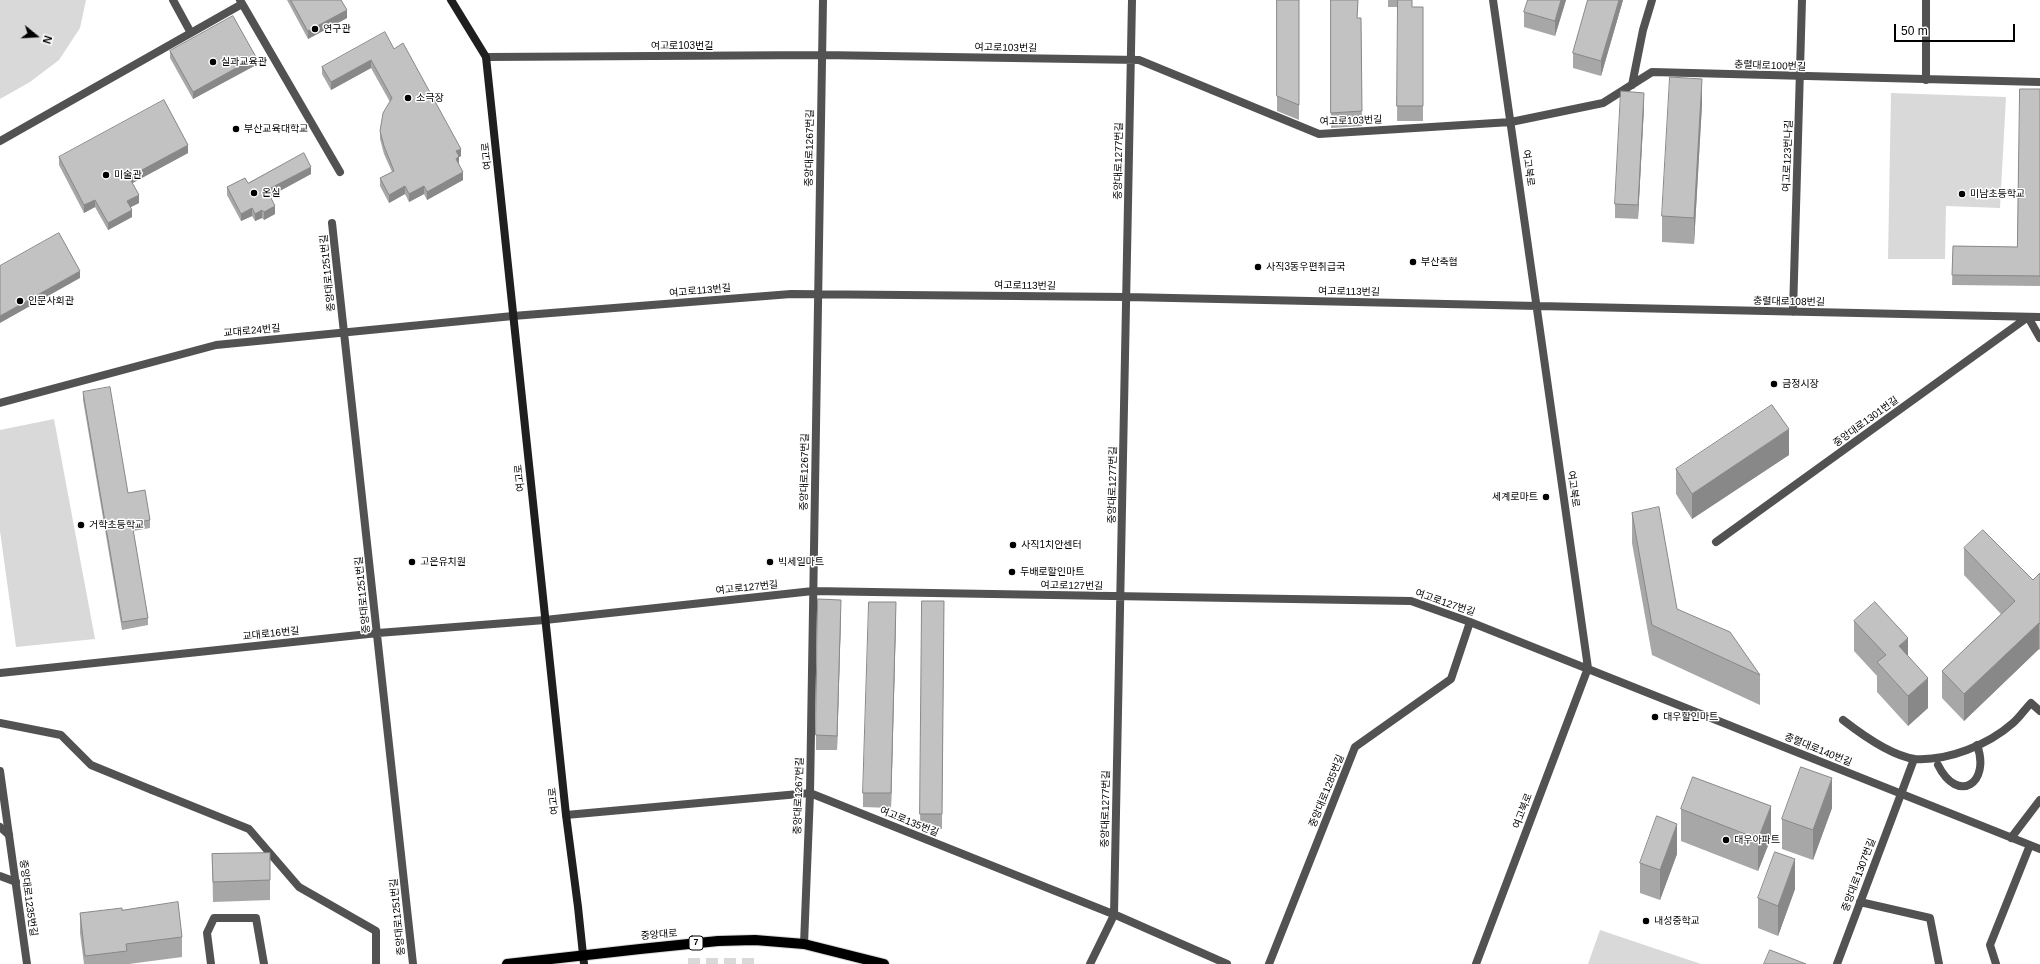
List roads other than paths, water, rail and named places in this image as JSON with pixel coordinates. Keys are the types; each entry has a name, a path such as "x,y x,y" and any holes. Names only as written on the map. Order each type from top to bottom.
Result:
{"main road":[{"name":"여고로","path":"451,0 486,57 566,815 584,959"},
{"name":"중앙대로","path":"507,964 584,959 718,941 755,940 804,944 884,964"}],"street":[{"path":"173,0 191,33"},
{"name":"중앙대로1267번길","path":"804,944 810,793 823,0"},
{"name":"중앙대로1277번길","path":"1090,964 1114,915 1132,0"},
{"name":"여고북로","path":"1476,964 1588,668 1493,0"},
{"path":"1632,85 1643,30 1652,0"},
{"name":"여고로123번나길","path":"1793,312 1802,0"},
{"path":"1926,0 1926,80"},
{"path":"0,141 191,33 241,2 340,172"},
{"name":"여고로103번길","path":"486,57 822,55 1138,60 1320,134 1511,122"},
{"name":"충렬대로100번길","path":"1511,122 1604,103 1652,72 2040,82"},
{"name":"중앙대로1251번길","path":"332,223 413,964"},
{"name":"여고로113번길","path":"514,316 792,294 1127,297 1537,306"},
{"name":"충렬대로108번길","path":"1537,306 2040,317"},
{"name":"교대로24번길","path":"0,403 216,345 514,316"},
{"path":"2028,317 2040,338"},
{"name":"중앙대로1301번길","path":"1716,542 2028,317"},
{"name":"여고로127번길","path":"545,620 813,591 1411,601 1470,622 1588,668"},
{"name":"교대로16번길","path":"0,673 378,633 545,620"},
{"name":"중앙대로1285번길","path":"1269,964 1355,747 1451,679 1470,622"},
{"name":"충렬대로140번길","path":"1588,668 2040,849"},
{"path":"1843,720 1863,736 1890,750 1914,759 1940,758 1990,740 2013,723 2031,703 2040,711"},
{"path":"0,723 61,736 91,765 249,829 299,887 376,931 376,964"},
{"path":"1938,765 1943,776 1950,783 1960,786 1970,785 1978,777 1982,766 1981,755 1977,745"},
{"name":"중앙대로1307번길","path":"1837,964 1914,759"},
{"name":"중앙대로1235번길","path":"0,771 27,964"},
{"name":"여고로135번길","path":"566,815 810,793 1114,915 1227,964"},
{"path":"2011,838 2040,800"},
{"path":"0,827 9,835"},
{"path":"1996,964 1990,945 2030,845"},
{"path":"0,876 16,882"},
{"path":"1860,902 1930,918 1939,964"},
{"path":"211,964 207,933 214,918 256,918 264,964"}],"tunnel":[{"path":"688,964 757,964"}],"place":[{"name":"연구관","path":"315,29"},
{"name":"실과교육관","path":"213,62"},
{"name":"소극장","path":"408,98"},
{"name":"부산교육대학교","path":"236,129"},
{"name":"미술관","path":"106,175"},
{"name":"온실","path":"254,193"},
{"name":"미남초등학교","path":"1962,194"},
{"name":"부산축협","path":"1413,262"},
{"name":"사직3동우편취급국","path":"1258,267"},
{"name":"인문사회관","path":"20,301"},
{"name":"금정시장","path":"1774,384"},
{"name":"세계로마트","path":"1546,497"},
{"name":"거학초등학교","path":"81,525"},
{"name":"사직1치안센터","path":"1013,545"},
{"name":"고은유치원","path":"412,562"},
{"name":"빅세일마트","path":"770,562"},
{"name":"두배로할인마트","path":"1012,572"},
{"name":"대우할인마트","path":"1655,717"},
{"name":"대우아파트","path":"1726,840"},
{"name":"내성중학교","path":"1646,921"}]}
